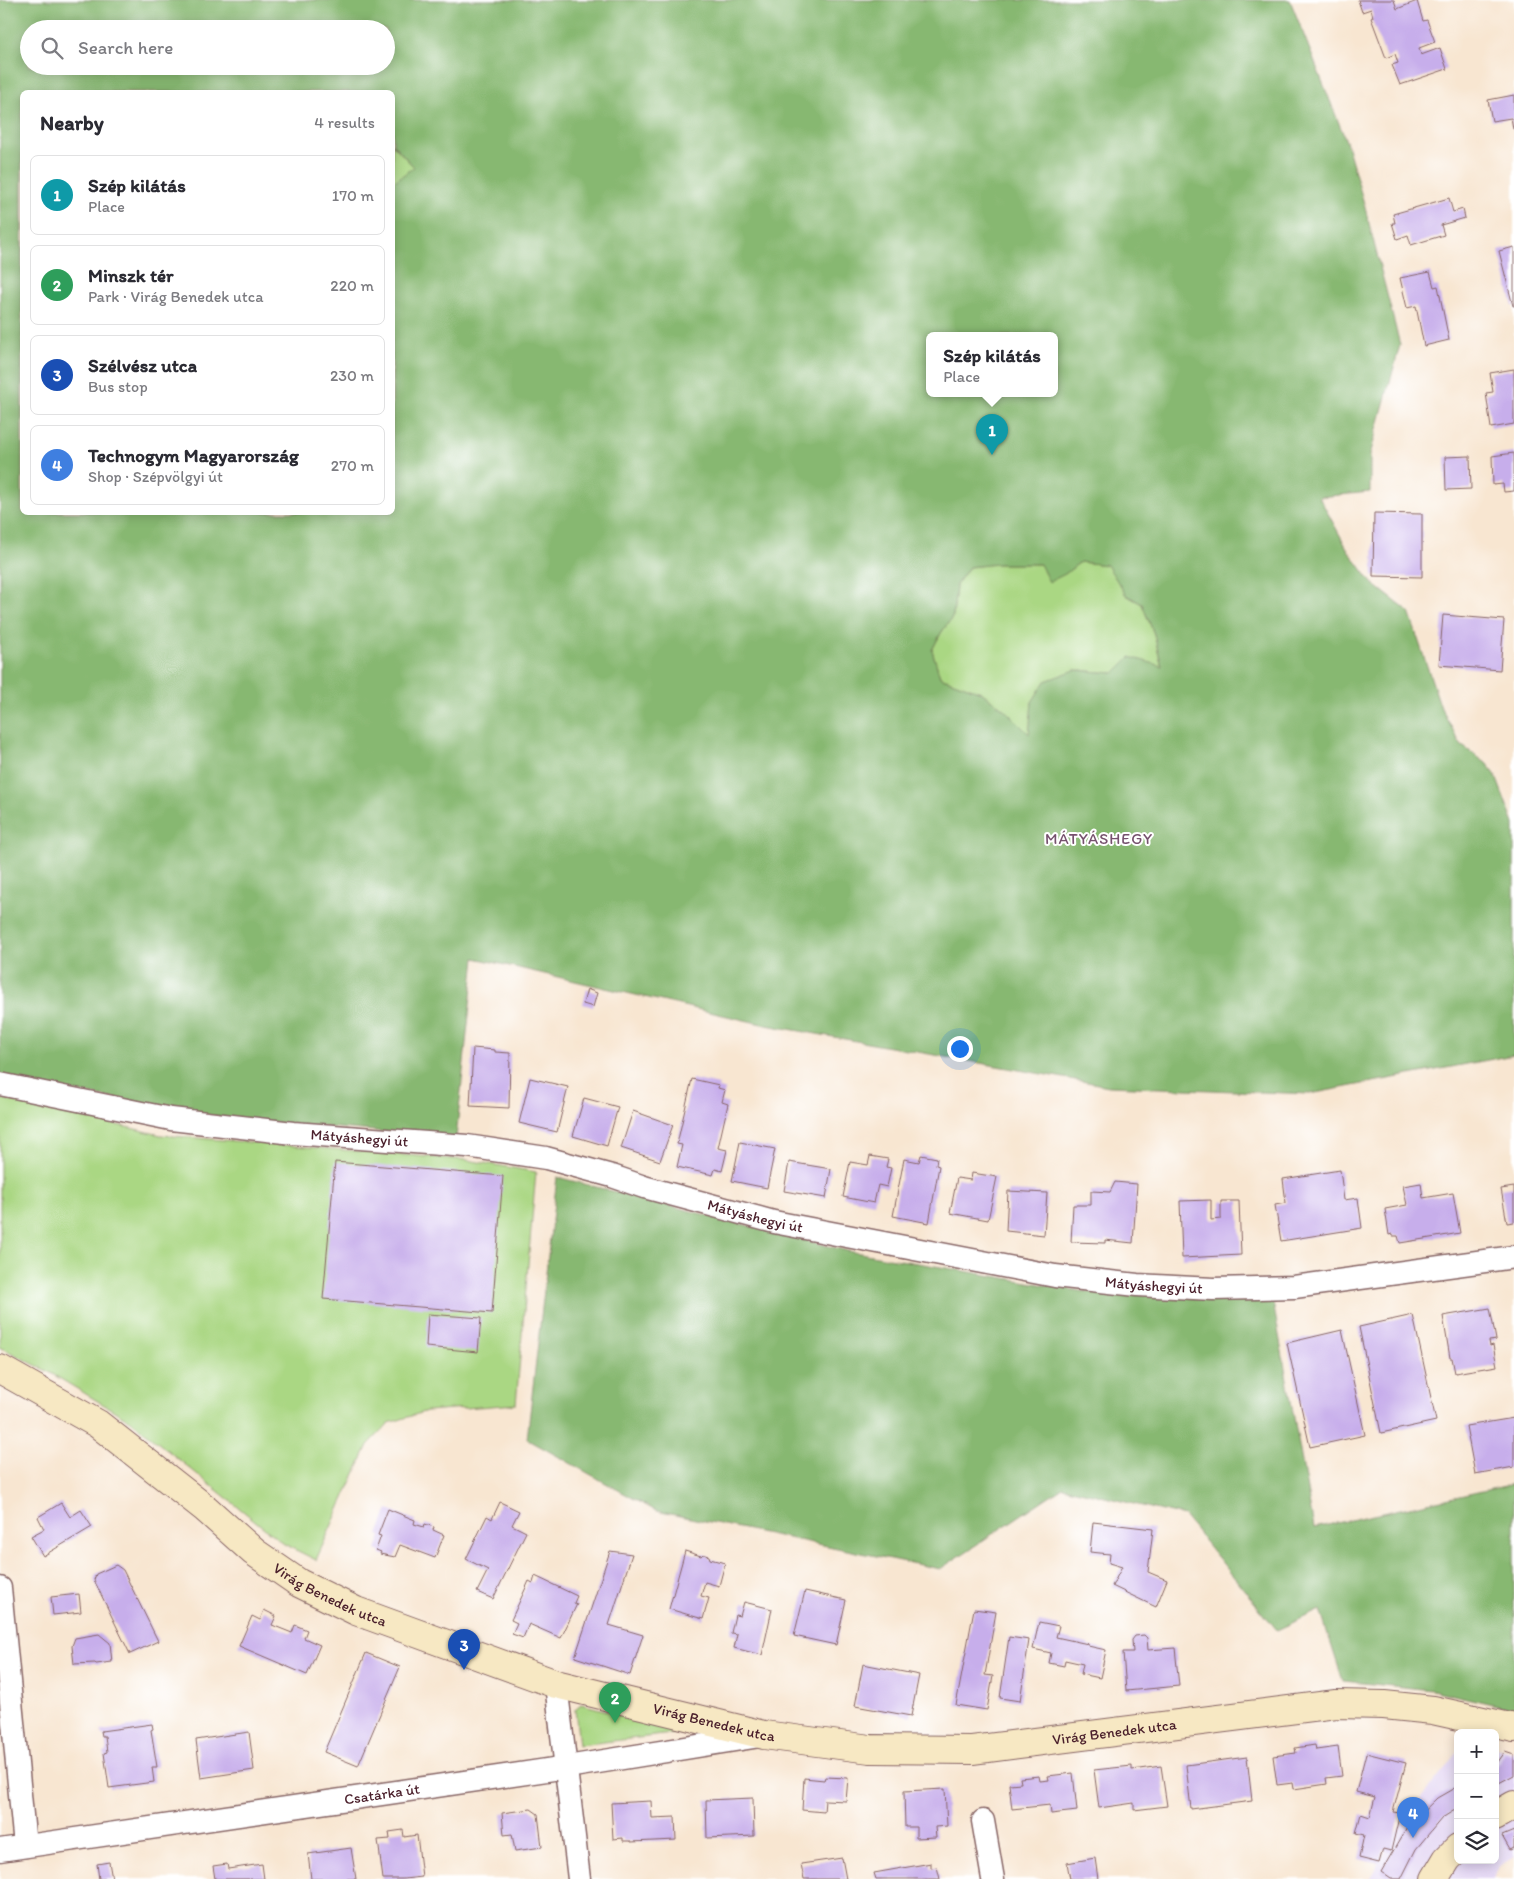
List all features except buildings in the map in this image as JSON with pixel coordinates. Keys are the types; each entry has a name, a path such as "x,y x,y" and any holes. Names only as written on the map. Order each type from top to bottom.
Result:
{"street":[{"name":"Mátyáshegyi út","path":"0,1084 171,1119 293,1133 434,1143 546,1158 774,1222 1055,1276 1137,1285 1213,1289 1294,1287 1514,1258"},
{"name":"Virág Benedek utca","path":"2,1376 98,1424 206,1509 254,1552 299,1583 356,1611 556,1684 764,1735 870,1749 972,1750 1336,1704 1384,1705 1433,1710 1514,1728"},
{"path":"0,1588 25,1846"},
{"path":"556,1684 579,1879"},
{"name":"Csatárka út","path":"0,1850 567,1768 764,1735"},
{"path":"1499,1814 1514,1805"},
{"path":"983,1821 993,1879"},
{"path":"1435,1879 1447,1859 1454,1852"}],"shaded area":[{"path":"1499,1749 1514,1752 1514,1857 1499,1866 1494,1879 1369,1879 1405,1818 1454,1757 1454,1864 1499,1864"}],"green space":[{"path":"0,0 1290,0 1346,141 1400,345 1370,455 1370,492 1319,497 1348,550 1372,583 1409,612 1441,708 1461,745 1486,763 1495,774 1514,824 1514,1055 1310,1094 1109,1086 766,1025 475,958 456,1138 233,1119 0,1079","holes":["1080,562 1107,565 1126,595 1142,604 1154,634 1162,666 1130,657 1114,673 1075,670 1045,681 1032,702 1029,734 1004,709 981,692 940,677 932,650 953,616 956,585 969,567 996,564 1040,564 1049,582 1065,574"]},
{"path":"395,147 415,168 395,182"},
{"path":"1080,562 1108,565 1126,595 1142,604 1154,634 1162,667 1114,673 1075,670 1032,702 1030,735 1004,709 981,692 940,677 932,650 953,616 956,585 969,567 996,564 1040,564 1065,574"},
{"path":"0,1098 161,1135 467,1160 536,1172 516,1404 427,1411 389,1423 368,1445 316,1560 284,1544 131,1421 49,1372 0,1347"},
{"path":"557,1177 848,1251 1080,1291 1273,1302 1314,1528 1514,1484 1514,1709 1432,1690 1343,1681 1320,1610 1277,1630 1184,1516 1063,1487 940,1569 656,1511 527,1439"},
{"path":"581,1704 688,1732 579,1745 575,1709"}],"place":[{"name":"Szép kilátás","path":"992,455"},
{"name":"Szélvész utca","path":"464,1670"},
{"name":"Minszk tér","path":"615,1723"},
{"name":"Technogym Magyarország","path":"1413,1838"}],"district":[{"name":"MÁTYÁSHEGY","path":"1099,838"}]}
